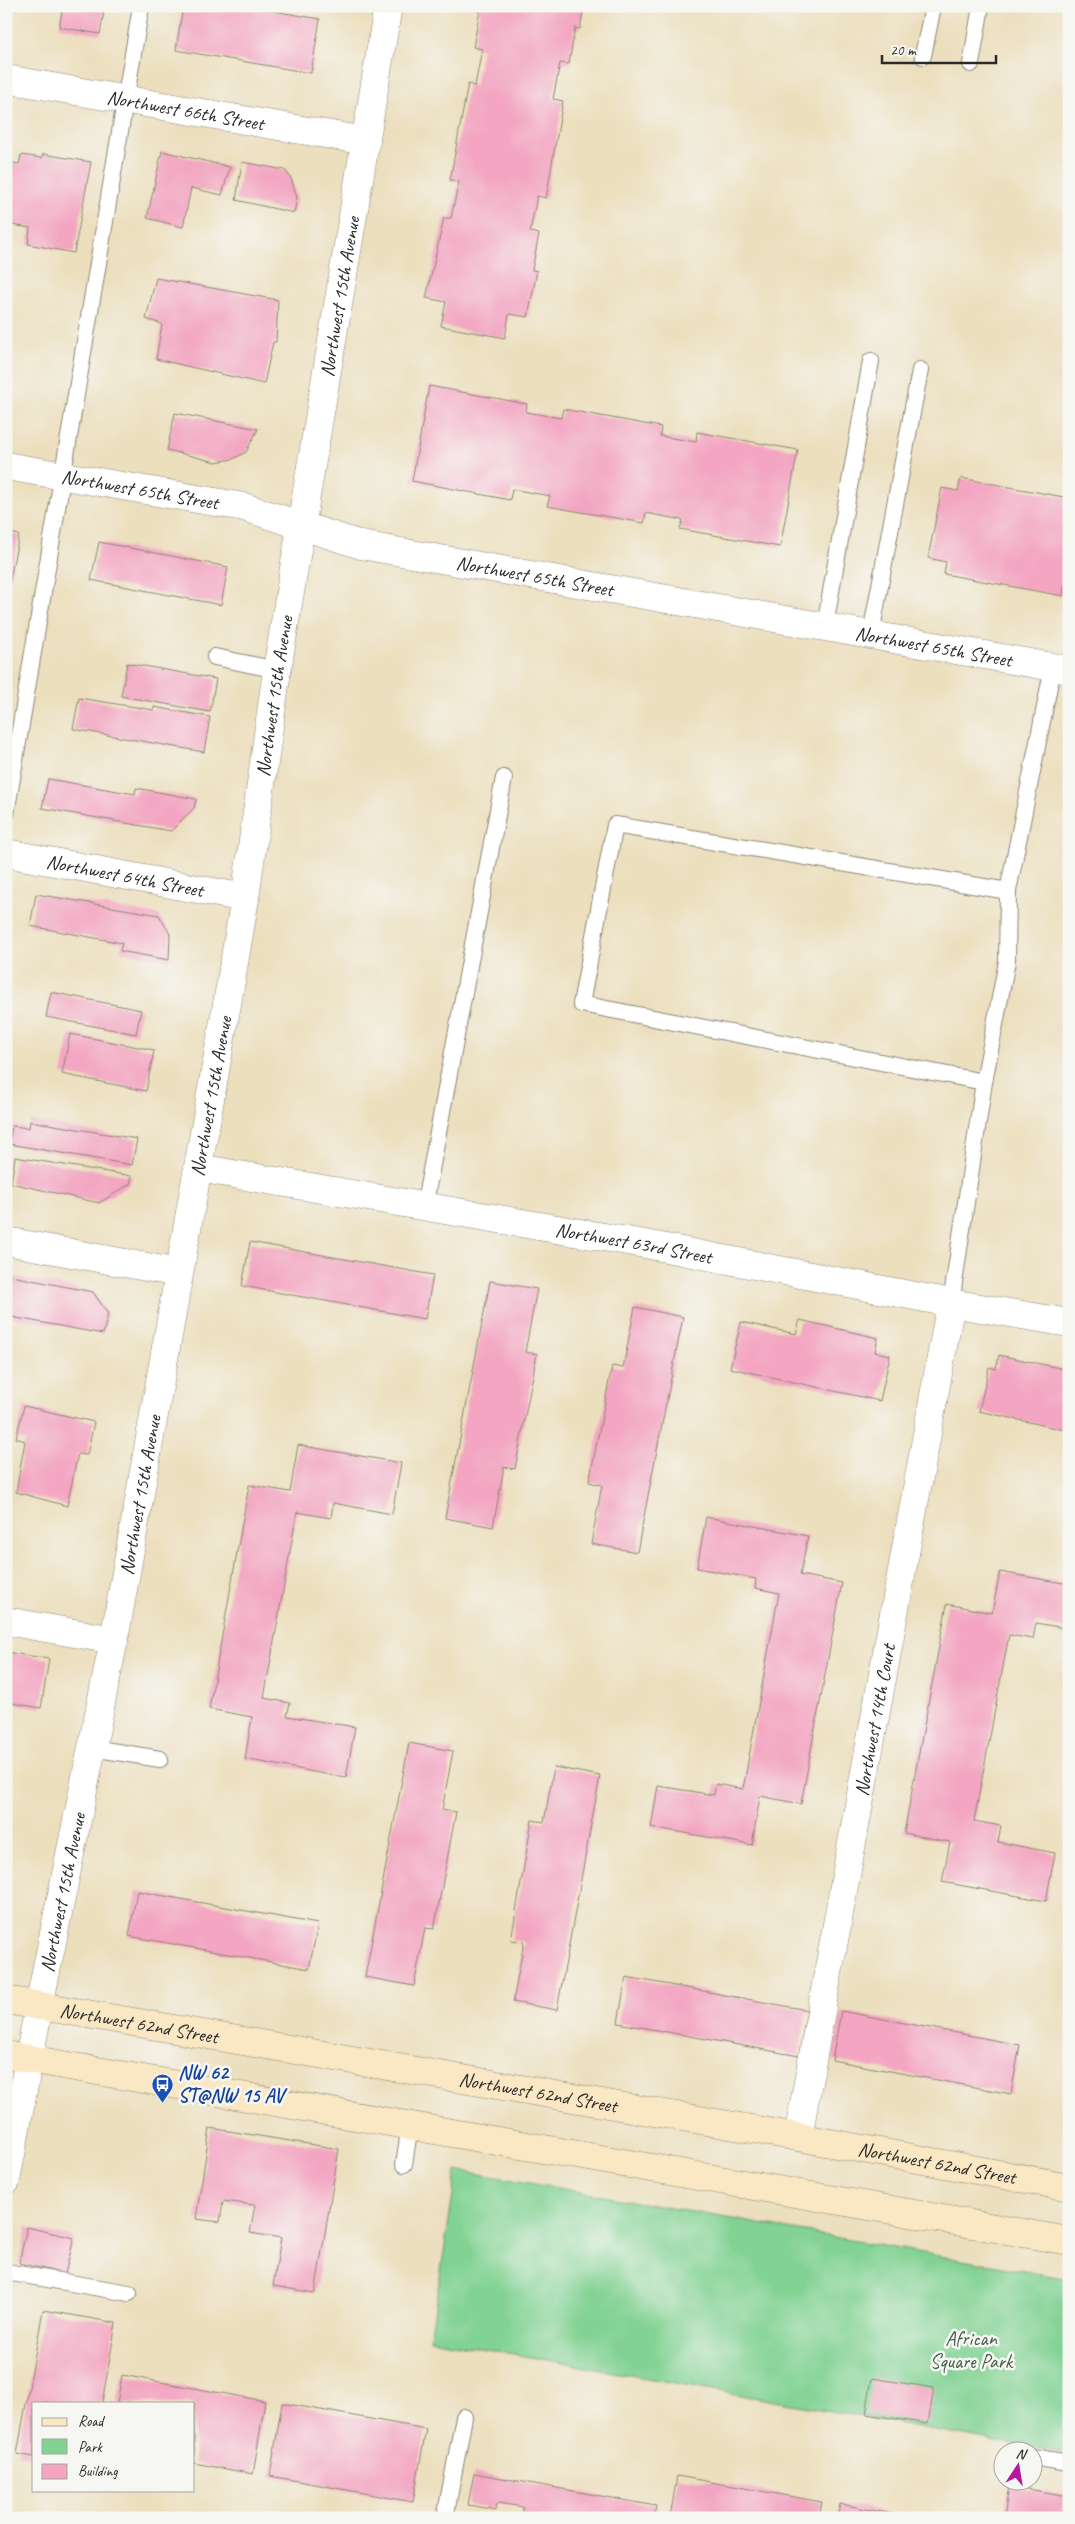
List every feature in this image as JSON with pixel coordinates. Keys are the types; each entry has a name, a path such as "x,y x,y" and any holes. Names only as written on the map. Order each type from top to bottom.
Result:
{"main road":[{"name":"Northwest 62nd Street","path":"6,2000 798,2137 1069,2187"},
{"path":"18,2057 1069,2241"}],"street":[{"name":"Northwest 15th Avenue","path":"6,2181 18,2057 39,2006 114,1640 198,1168 245,898 277,670 388,6"},
{"name":"Northwest 66th Street","path":"6,79 366,141"},
{"name":"Northwest 65th Street","path":"6,466 244,507 361,545 1061,668"},
{"name":"Northwest 64th Street","path":"6,853 245,898"},
{"name":"Northwest 63rd Street","path":"198,1168 424,1208 645,1244 951,1303 1069,1323"},
{"path":"6,1241 179,1273"},
{"name":"Northwest 14th Court","path":"798,2137 951,1303"},
{"path":"6,1621 114,1640"}],"lane":[{"path":"6,814 141,6"},
{"path":"923,56 933,6"},
{"path":"971,64 981,6"},
{"path":"825,626 871,361"},
{"path":"871,634 920,370"},
{"path":"215,657 277,670"},
{"path":"951,1303 984,1082 1007,961 1008,891 1061,668"},
{"path":"424,1208 504,778"},
{"path":"984,1082 581,1004 615,825 1008,891"},
{"path":"92,1748 160,1759"},
{"path":"404,2164 410,2125"},
{"path":"6,2272 129,2293"},
{"path":"445,2518 464,2417"},
{"path":"1042,2459 1069,2463"}],"green space":[{"name":"African Square Park","path":"457,2170 1069,2279 1069,2454 1042,2449 1042,2442 1002,2442 430,2339"}],"building":[{"path":"63,6 105,6 100,34 59,27"},
{"path":"183,6 244,6 320,19 311,73 176,50"},
{"path":"302,6 327,6 326,12"},
{"path":"476,6 584,6 580,29 575,28 569,64 560,63 553,99 563,101 546,198 537,196 530,232 539,234 532,270 537,271 528,317 509,314 505,338 441,326 446,302 426,298 444,218 451,218 459,181 450,180 468,84 475,86 482,49 473,47 480,11 475,10"},
{"path":"162,151 230,167 222,195 191,188 183,227 147,218"},
{"path":"43,154 91,162 74,253 28,244 30,228 6,224 6,162 19,164 21,155 42,158"},
{"path":"242,162 285,170 291,178 297,198 294,213 236,200"},
{"path":"156,278 278,300 276,342 273,342 264,384 156,359 162,324 146,319"},
{"path":"429,386 527,404 526,412 561,418 563,409 661,427 660,436 696,442 697,432 798,450 780,547 680,529 683,520 646,513 644,523 547,506 550,496 512,489 510,500 412,481"},
{"path":"175,413 258,429 246,452 233,459 216,462 167,450"},
{"path":"961,478 1069,498 1069,587 1064,586 1063,596 944,574 946,562 928,558 942,488 958,491"},
{"path":"6,532 19,535 7,594 6,594"},
{"path":"99,542 228,567 221,605 91,580"},
{"path":"127,663 216,679 210,712 121,696"},
{"path":"79,698 154,710 154,707 210,717 204,752 73,729"},
{"path":"48,779 135,794 136,788 196,799 194,808 171,831 42,808"},
{"path":"36,894 159,915 170,934 169,960 120,951 122,943 30,926"},
{"path":"51,992 141,1010 136,1034 46,1017"},
{"path":"70,1034 154,1050 146,1091 62,1074"},
{"path":"30,1121 137,1139 132,1165 9,1144 12,1126 29,1128"},
{"path":"15,1157 132,1176 130,1184 99,1203 11,1183"},
{"path":"250,1242 433,1275 425,1319 242,1286"},
{"path":"6,1275 93,1292 108,1314 103,1334 6,1316"},
{"path":"490,1281 537,1289 525,1352 537,1354 515,1469 504,1467 493,1527 445,1518"},
{"path":"635,1307 683,1317 637,1552 591,1544 602,1485 589,1482 612,1366 623,1368"},
{"path":"800,1320 878,1338 875,1352 890,1355 880,1401 730,1368 741,1322 796,1334"},
{"path":"999,1355 1069,1370 1069,1431 979,1411 989,1367 996,1369"},
{"path":"24,1406 94,1422 87,1455 78,1454 67,1506 16,1492 25,1441 16,1438"},
{"path":"298,1445 401,1463 392,1514 333,1503 331,1518 297,1512 264,1698 290,1703 287,1716 355,1727 346,1778 245,1759 252,1717 209,1709 249,1485 290,1492"},
{"path":"706,1517 808,1536 800,1575 842,1583 801,1804 760,1796 752,1845 651,1827 658,1786 714,1795 716,1784 743,1789 779,1593 755,1588 756,1579 697,1568"},
{"path":"1000,1572 1069,1584 1069,1629 1036,1623 1033,1639 1009,1635 974,1821 1001,1826 998,1842 1055,1853 1046,1901 942,1882 950,1842 904,1833 947,1604 992,1613"},
{"path":"6,1652 49,1659 41,1708 6,1702"},
{"path":"409,1743 453,1751 442,1810 456,1812 434,1929 425,1928 414,1986 365,1977"},
{"path":"554,1767 600,1776 557,2010 513,2002 524,1942 511,1940 532,1820 544,1822"},
{"path":"137,1891 318,1924 309,1969 129,1936"},
{"path":"626,1977 807,2010 799,2056 618,2023"},
{"path":"841,2011 1020,2045 1011,2094 832,2060"},
{"path":"210,2128 339,2149 315,2293 273,2286 281,2238 250,2233 255,2205 223,2201 220,2222 196,2219"},
{"path":"27,2227 74,2238 65,2274 19,2263"},
{"path":"43,2310 116,2323 102,2402 32,2402 32,2457 17,2454"},
{"path":"122,2375 265,2401 253,2474 195,2463 195,2402 117,2402"},
{"path":"872,2378 934,2388 928,2424 866,2414"},
{"path":"282,2403 426,2429 413,2502 270,2476"},
{"path":"474,2473 656,2506 654,2518 530,2518 522,2516 523,2507 497,2503 496,2510 468,2505"},
{"path":"677,2476 822,2502 819,2518 670,2518"},
{"path":"1008,2492 1042,2492 1069,2496 1069,2518 1004,2518"},
{"path":"840,2504 908,2517 837,2518"}],"place":[{"name":"NW 62 ST@NW 15 AV","path":"162,2103"}]}
